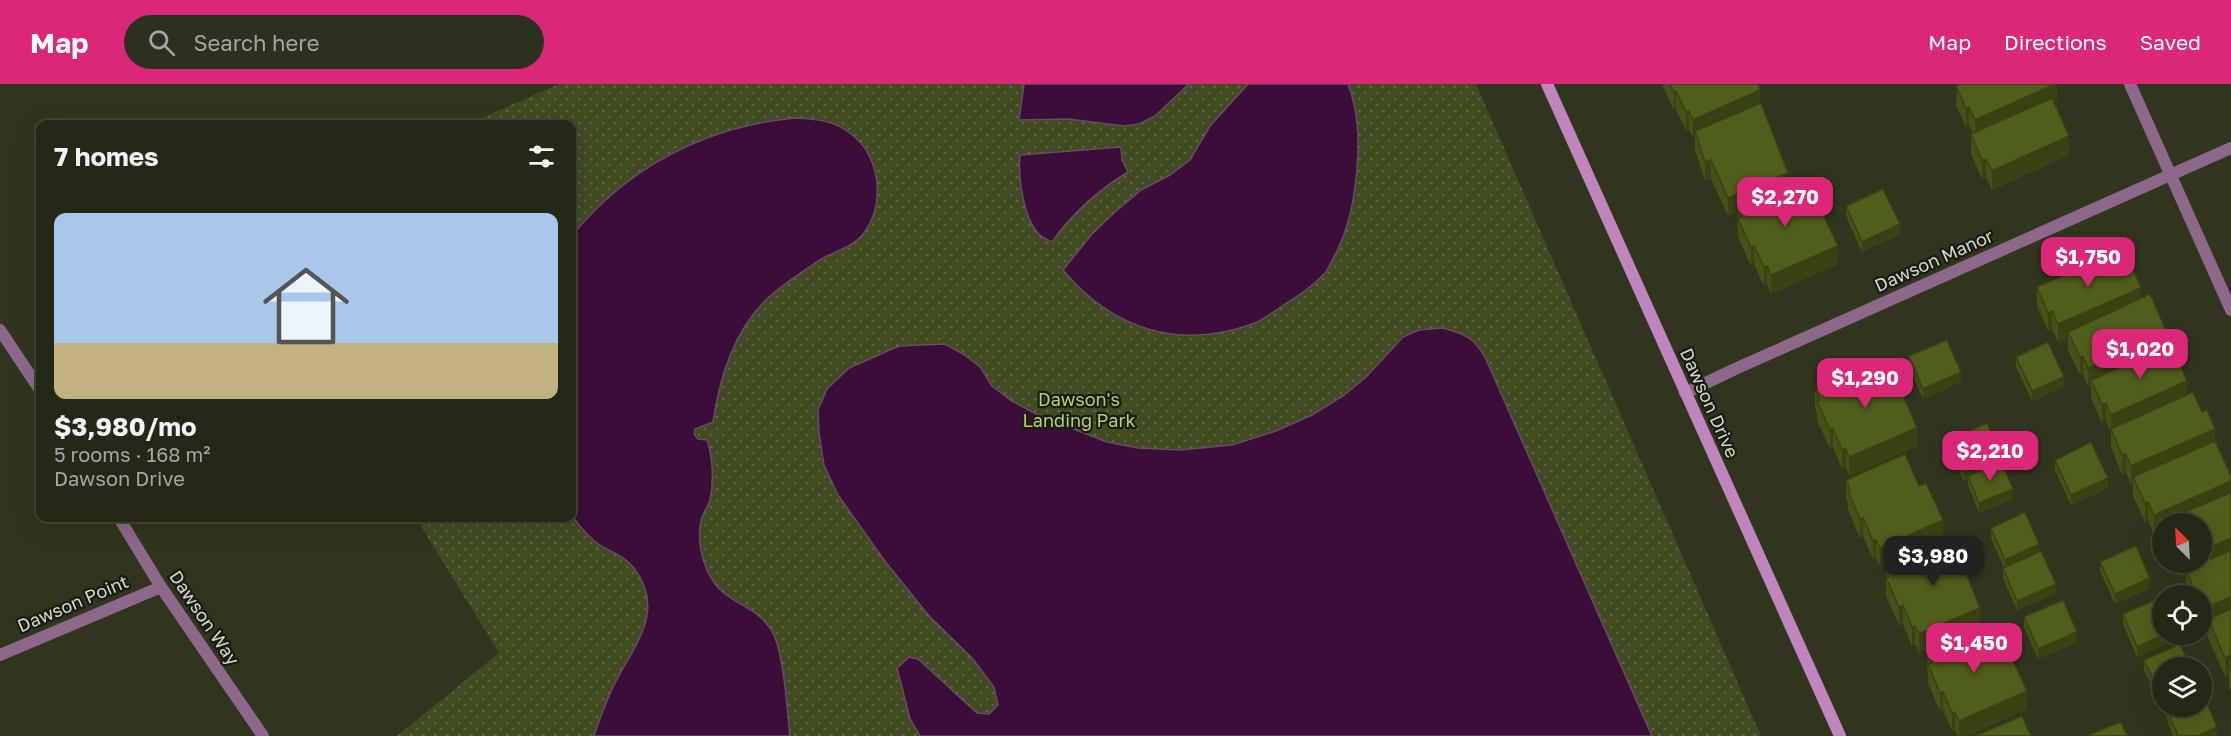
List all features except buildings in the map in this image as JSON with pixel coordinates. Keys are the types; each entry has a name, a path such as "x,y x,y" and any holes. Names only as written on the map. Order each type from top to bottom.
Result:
{"street":[{"name":"Dawson Drive","path":"1546,84 1840,736"},
{"path":"2130,84 2231,310"},
{"name":"Dawson Manor","path":"1685,393 2231,148"},
{"path":"0,330 36,384"},
{"name":"Dawson Way","path":"120,522 161,587 263,736"},
{"name":"Dawson Point","path":"0,655 161,587"}],"green space":[{"name":"Dawson's Landing Park","path":"559,84 1476,84 1761,736 397,736 499,653 418,522 576,522 576,120 477,120"}],"shaded area":[{"path":"1024,84 1189,84 1155,116 1139,124 1124,126 1068,119 1019,120"},
{"path":"1248,84 1348,84 1357,126 1356,181 1347,225 1329,267 1311,286 1265,317 1255,323 1227,331 1200,335 1174,334 1150,330 1126,321 1104,308 1083,291 1063,270 1092,234 1115,212 1141,190 1170,175 1190,160 1210,126"},
{"path":"795,118 831,123 845,129 861,143 874,167 877,181 875,208 871,221 860,238 800,273 770,296 747,323 738,338 725,371 713,422 695,429 694,434 698,439 707,440 711,454 710,500 702,518 700,530 704,562 717,587 762,619 775,637 782,664 790,736 594,736 611,691 643,628 647,614 647,599 643,584 634,568 593,540 576,521 576,231 594,211 618,190 644,170 671,154 731,130"},
{"path":"1121,147 1122,160 1128,172 1086,203 1052,242 1040,235 1029,219 1023,197 1020,155"},
{"path":"1443,328 1468,338 1477,345 1485,357 1652,736 920,736 910,719 897,668 909,657 918,659 977,713 989,714 998,705 994,687 972,658 929,616 884,560 838,495 824,465 818,410 827,389 849,368 899,346 945,344 965,355 981,368 992,386 1012,401 1040,416 1107,442 1138,448 1180,450 1232,445 1276,431 1312,415 1343,396 1366,377 1403,337 1419,330"}]}
